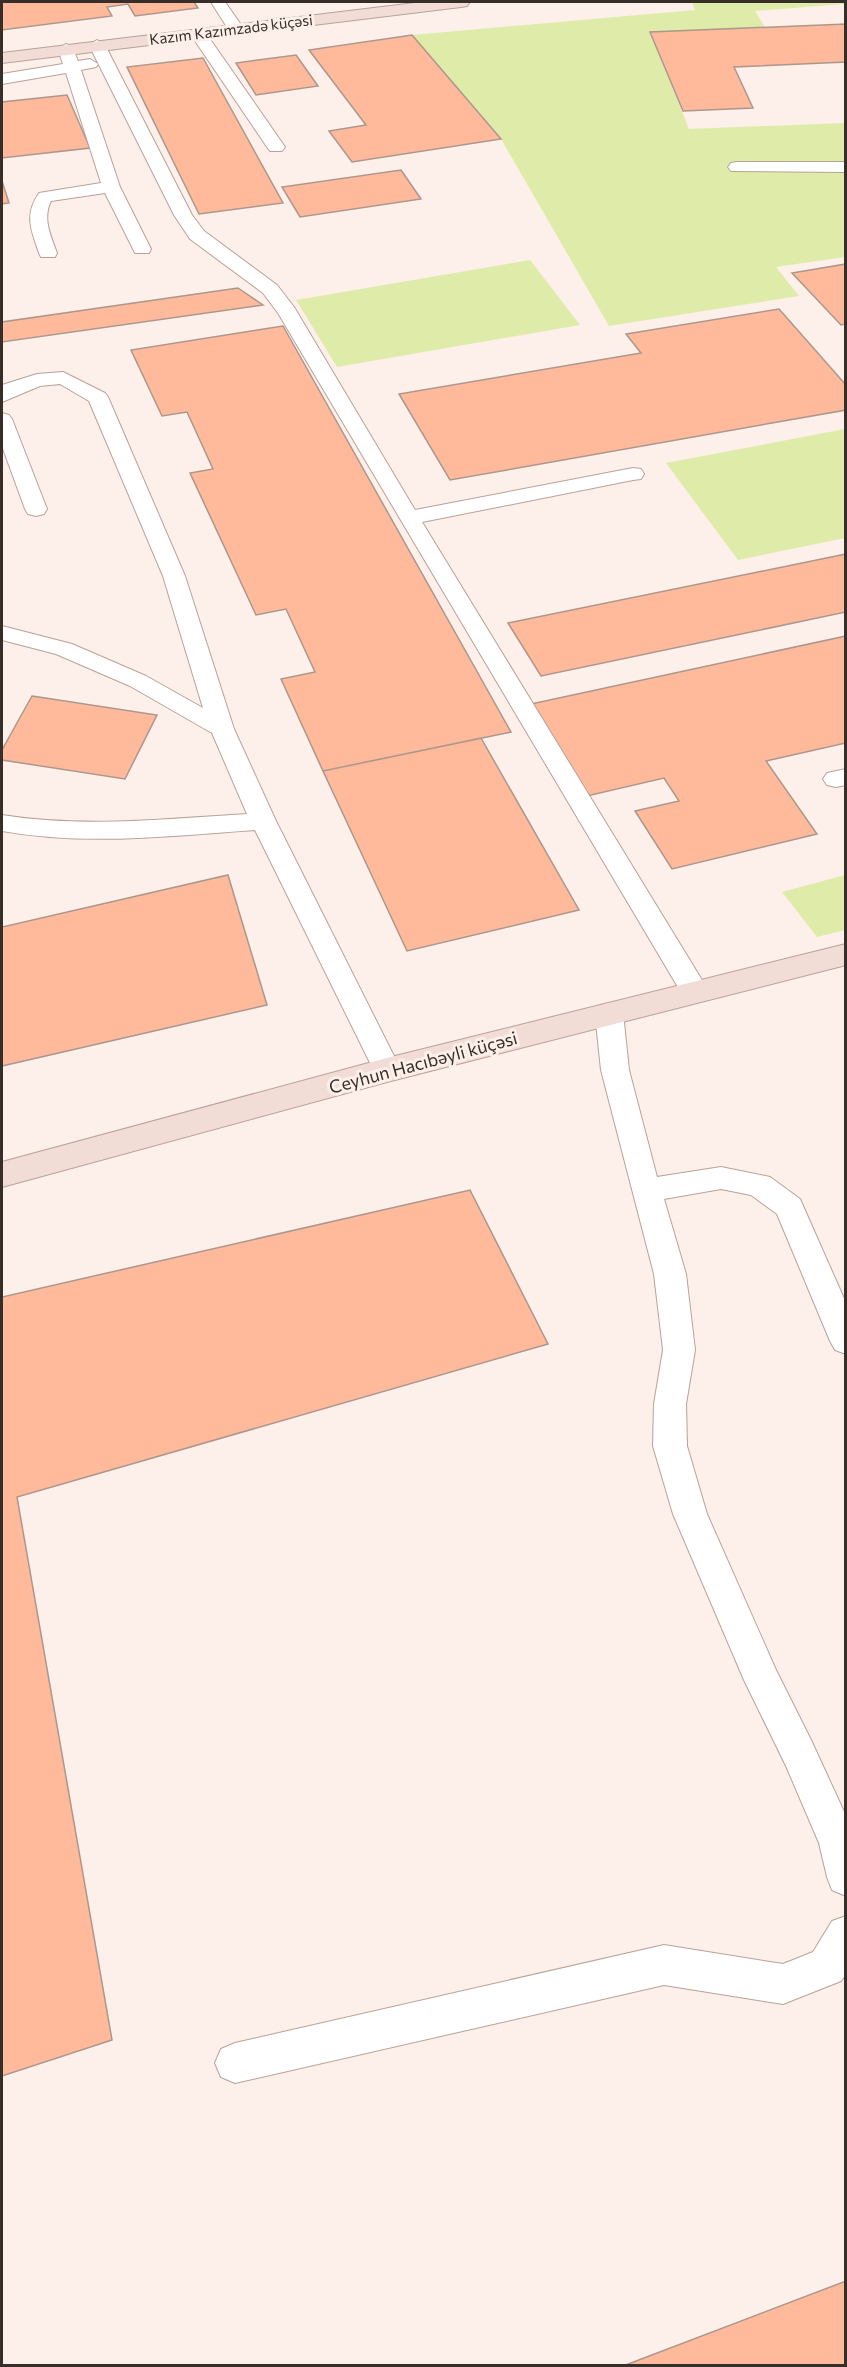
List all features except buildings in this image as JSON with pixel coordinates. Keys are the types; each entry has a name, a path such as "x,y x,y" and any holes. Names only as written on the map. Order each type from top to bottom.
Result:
{"main road":[{"name":"Kazım Kazımzadə küçəsi","path":"2,58 66,49 101,53 197,32 461,2"},
{"name":"Ceyhun Hacıbəyli küçəsi","path":"2,1174 387,1070 846,954"}],"lane":[{"path":"218,2 236,28"},
{"path":"197,32 276,147"},
{"path":"66,49 111,187 142,249"},
{"path":"2,79 72,67 101,53 183,215 197,235 270,289 287,311 695,992"},
{"path":"737,167 846,167"},
{"path":"48,253 36,218 38,207 45,197 111,187"},
{"path":"2,396 8,390 37,380 63,378 98,397 174,576 222,729 262,821 387,1070"},
{"path":"2,419 36,509"},
{"path":"409,518 633,474"},
{"path":"2,633 64,649 138,681 222,729"},
{"path":"2,823 34,830 90,831 262,821"},
{"path":"609,1013 615,1070 670,1274 679,1350 670,1404 670,1446 690,1514 762,1680 834,1832 846,1877"},
{"path":"646,1191 721,1178 759,1185 789,1207 846,1341"},
{"path":"235,2063 664,1965 783,1984 827,1967 846,1935"}],"green space":[{"path":"692,2 843,2 844,4 755,11 765,27 650,32 689,129 845,123 845,257 776,267 799,296 609,326 501,139 412,35 695,10"},
{"path":"530,260 580,325 337,367 296,300"},
{"path":"845,429 845,538 738,560 666,463"},
{"path":"845,875 845,930 817,937 782,892"}]}
